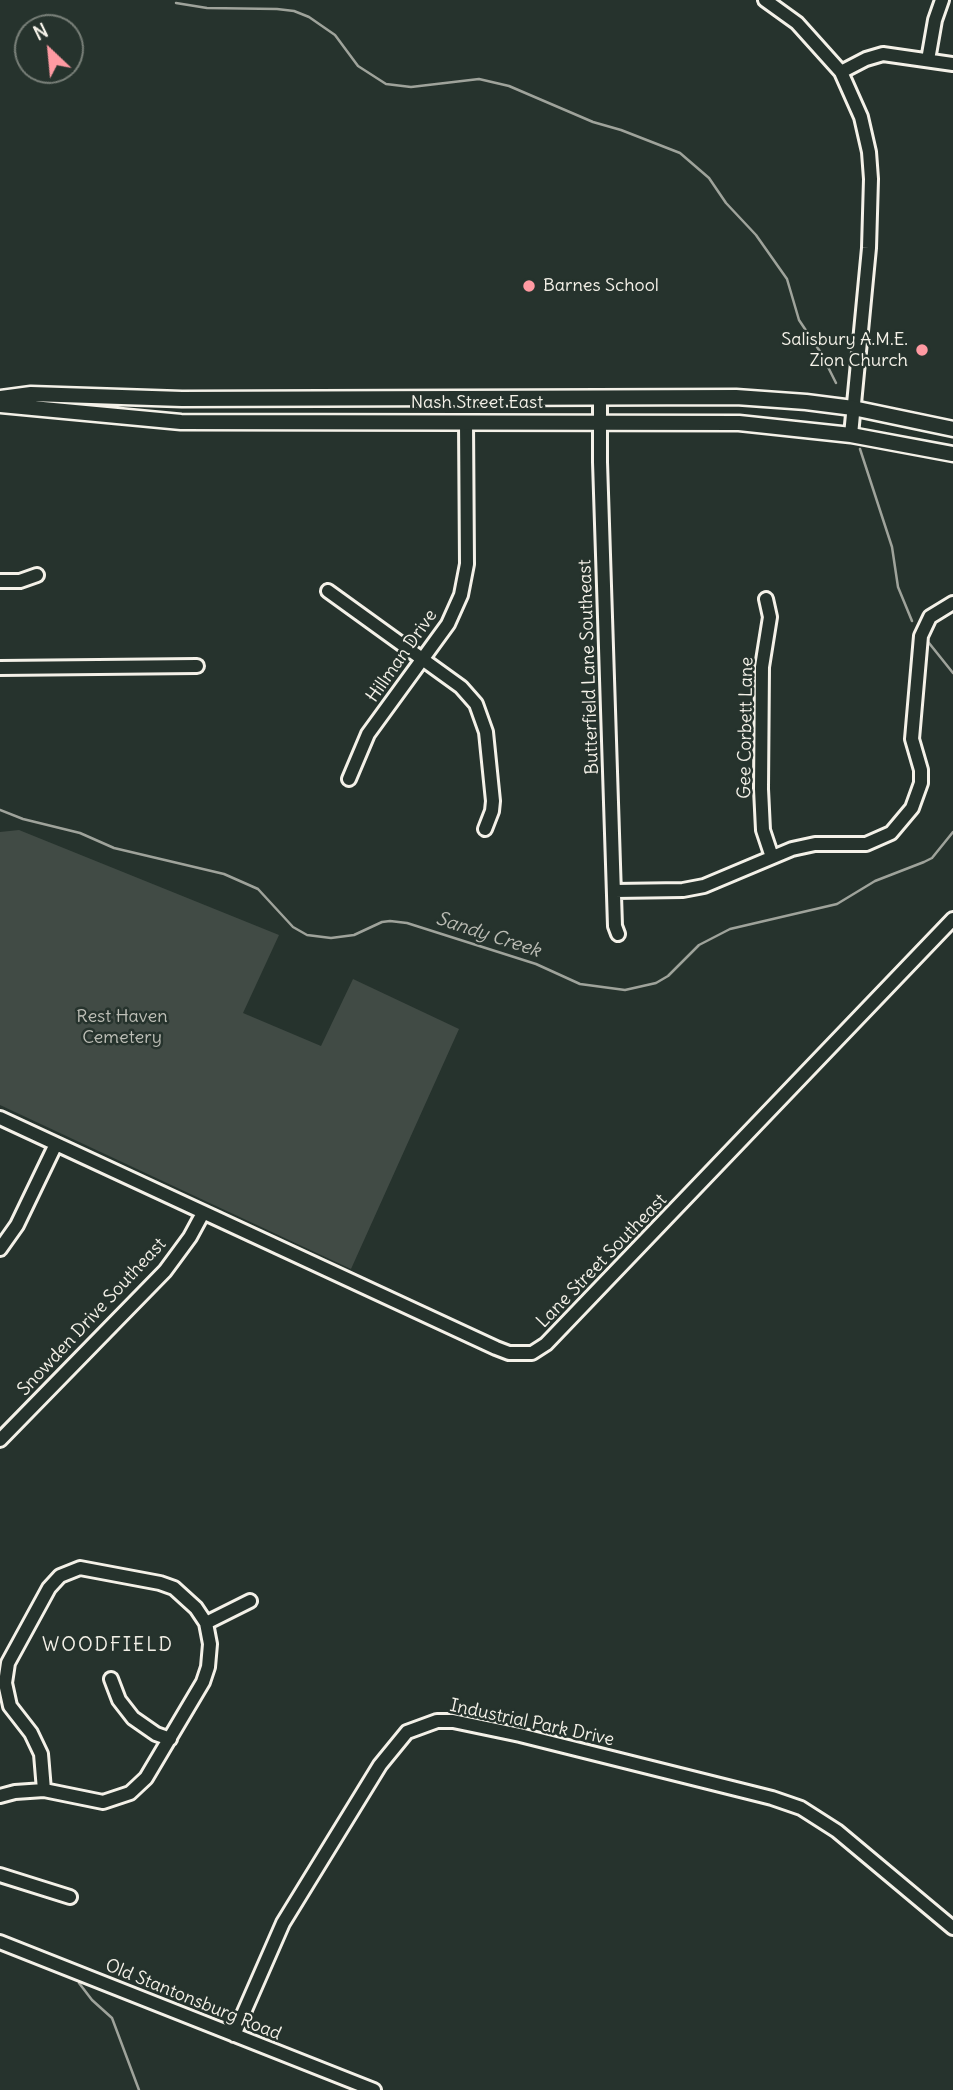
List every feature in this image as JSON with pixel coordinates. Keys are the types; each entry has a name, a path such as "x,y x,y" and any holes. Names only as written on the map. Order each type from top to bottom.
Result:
{"main road":[{"name":"Nash Street East","path":"0,398 31,394 181,399 745,398 853,408 953,429"},
{"name":"Nash Street East","path":"0,405 181,422 739,423 851,435 953,454"}],"street":[{"path":"766,0 797,23 841,72 861,117 869,152 872,179 868,260 851,435"},
{"path":"929,60 935,20 942,0"},
{"path":"841,72 866,59 883,54 953,64"},
{"name":"Butterfield Lane Southeast","path":"600,397 600,476 615,926 618,934"},
{"name":"Hillman Drive","path":"349,779 368,734 452,617 465,580 466,422"},
{"path":"0,581 20,581 37,575"},
{"path":"328,591 461,687 476,704 486,732 493,801 485,829"},
{"name":"Gee Corbett Lane","path":"766,599 770,617 762,667 761,789 763,830 772,856"},
{"path":"615,891 683,890 704,886 772,856 805,846 857,846 877,841 891,833 912,808 921,783 921,770 912,739 920,636 930,617 953,603"},
{"path":"0,668 197,666"},
{"name":"Lane Street Southeast","path":"0,1118 496,1348 509,1353 532,1353 546,1344 953,919"},
{"path":"0,1249 17,1225 55,1144"},
{"name":"Snowden Drive Southeast","path":"0,1440 165,1270 190,1237 203,1213"},
{"path":"0,1796 44,1790 103,1802 130,1793 146,1777 206,1675 210,1653 206,1623 186,1597 174,1588 160,1583 80,1569 55,1579 8,1663 5,1683 10,1706 31,1733 41,1754 44,1790"},
{"path":"206,1623 250,1601"},
{"path":"111,1679 119,1700 133,1718 156,1734 170,1739"},
{"name":"Industrial Park Drive","path":"234,2035 283,1923 380,1765 407,1732 437,1721 453,1720 520,1735 772,1798 801,1808 838,1831 953,1928"},
{"path":"0,1875 70,1897"},
{"name":"Old Stantonsburg Road","path":"0,1942 374,2090"}],"green space":[{"name":"Rest Haven Cemetery","path":"19,830 279,935 243,1013 321,1046 353,979 459,1029 351,1269 0,1105 0,832"}],"waterway":[{"path":"176,3 207,8 294,11 309,17 335,35 358,66 386,84 411,87 479,79 509,86 593,122 680,153 709,178 726,203 756,235 787,279 799,320 821,353 836,383"},
{"path":"860,449 892,547 898,587 912,621"},
{"path":"925,638 953,673"},
{"name":"Sandy Creek","path":"0,810 23,819 80,833 114,848 224,874 258,889 293,927 307,935 331,938 354,935 382,922 407,923 536,964 580,984 625,990 656,983 668,976 699,945 730,929 837,904 875,881 932,858 953,832"},
{"path":"79,1983 92,2000 112,2018 139,2090"}],"place":[{"name":"Barnes School","path":"529,286"},
{"name":"Salisbury A.M.E. Zion Church","path":"922,350"}],"district":[{"name":"WOODFIELD","path":"108,1646"}]}
